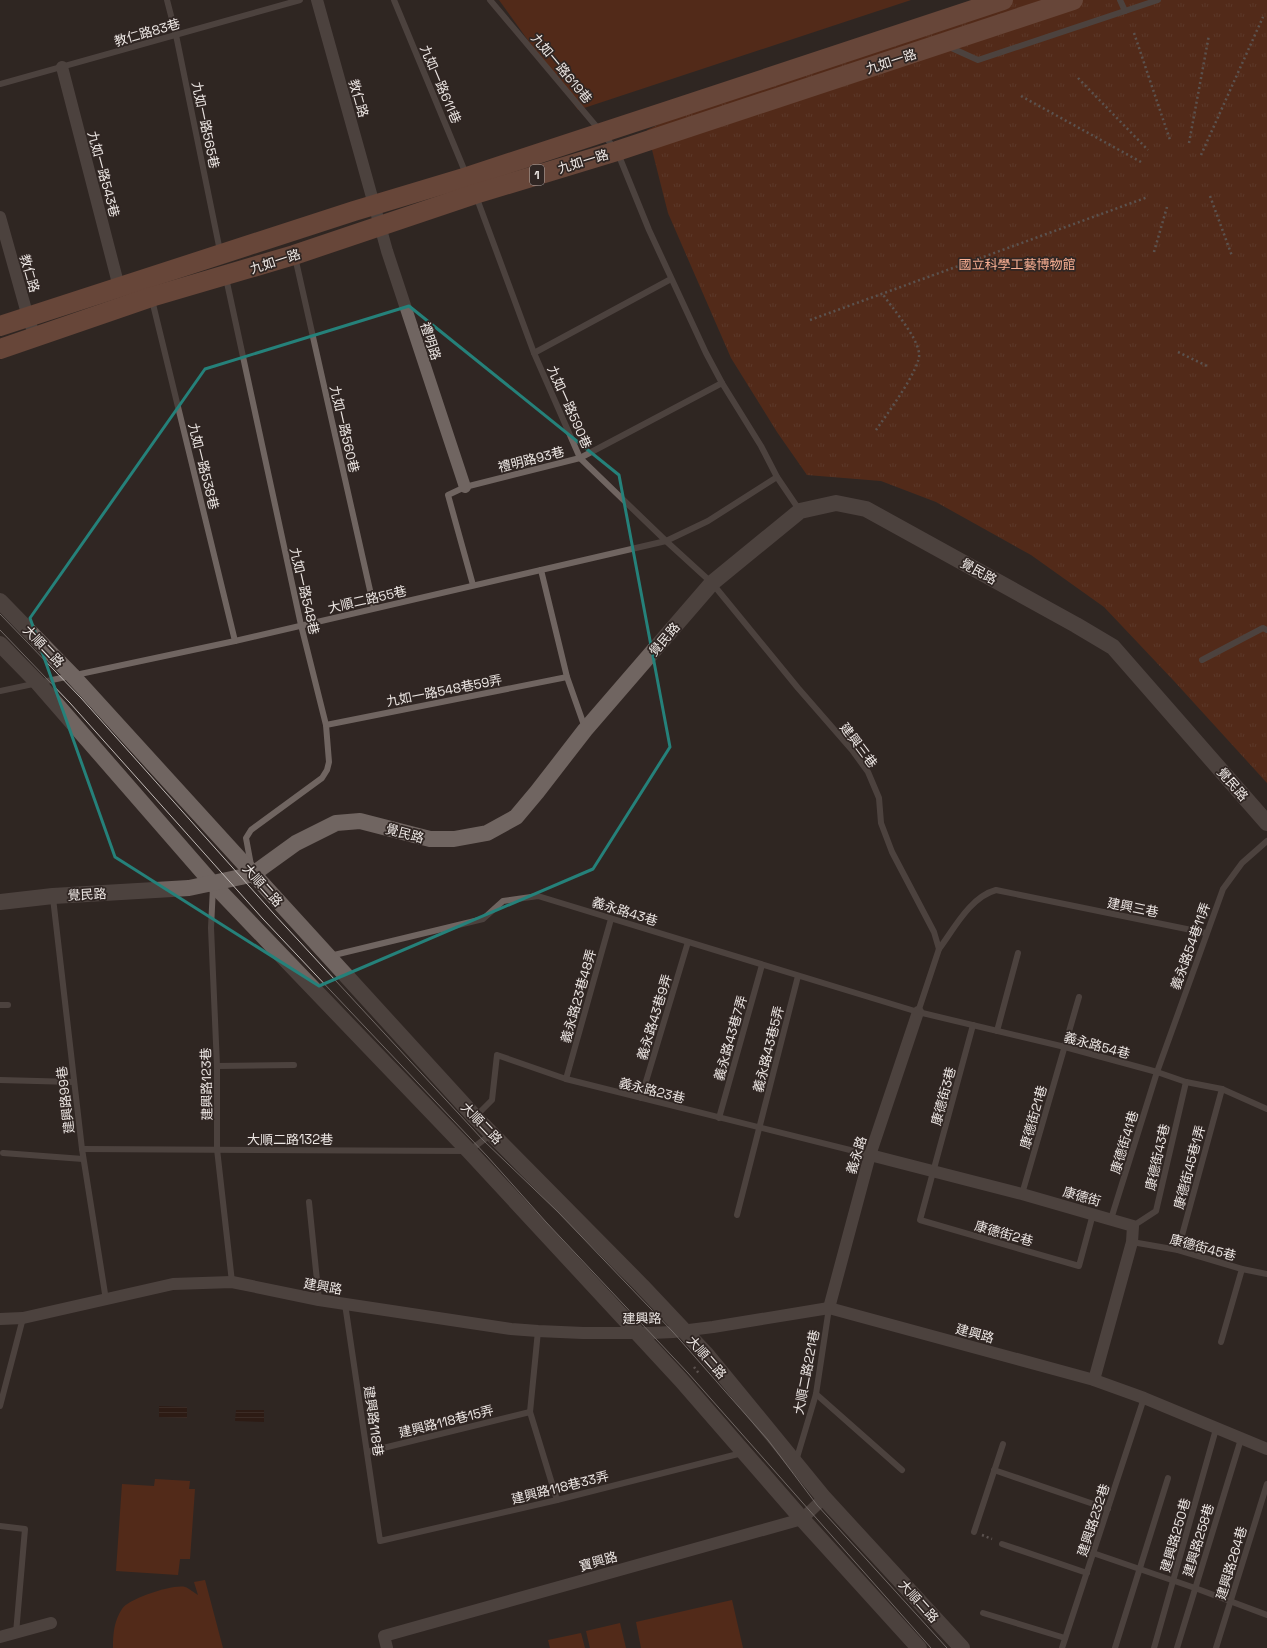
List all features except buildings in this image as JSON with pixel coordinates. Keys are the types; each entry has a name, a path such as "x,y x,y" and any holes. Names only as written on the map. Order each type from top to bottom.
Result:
{"main road":[{"name":"九如一路","path":"0,349 151,297 294,255 380,226 471,185 603,132 1003,0"},
{"name":"九如一路","path":"0,326 374,204 471,185 617,151 1073,0"}],"street":[{"name":"教仁路","path":"317,0 374,204"},
{"name":"九如一路543巷","path":"62,67 120,287"},
{"name":"禮明路","path":"374,204 387,251 465,486"},
{"name":"教仁路","path":"0,217 28,317 35,336"},
{"name":"覺民路","path":"0,902 53,896 189,888 213,884 253,874 296,843 336,823 360,821 430,839 454,839 487,833 516,817 585,730 712,582 800,511 836,503 866,509 1113,647 1267,823"},
{"name":"大順二路","path":"0,600 72,675 475,1117 707,1355 824,1498 962,1648"},
{"path":"0,644 38,683 213,884 469,1151 638,1333 802,1519 919,1648"},
{"name":"義永路","path":"829,1308 870,1155 918,1012"},
{"name":"康德街","path":"870,1155 1022,1194 1133,1226"},
{"path":"1094,1380 1132,1242 1133,1226"},
{"name":"建興路","path":"0,1318 23,1318 173,1284 232,1282 319,1300 538,1331 638,1333 684,1331 829,1308 1094,1380 1144,1398 1267,1449"},
{"name":"寶興路","path":"387,1648 384,1636 802,1519 824,1498"},
{"path":"0,1637 51,1623"}],"lane":[{"name":"九如一路565巷","path":"167,0 176,35 221,254"},
{"name":"教仁路83巷","path":"0,84 300,0"},
{"name":"九如一路611巷","path":"394,0 471,185"},
{"name":"九如一路619巷","path":"490,0 603,132 617,151"},
{"path":"1120,0 1125,12"},
{"path":"942,44 978,60 1158,0"},
{"path":"617,151 649,230 706,352 722,383 761,446 777,476 800,511"},
{"name":"九如一路590巷","path":"471,185 534,353 580,458 666,541 712,582"},
{"name":"九如一路560巷","path":"294,255 374,608"},
{"name":"九如一路548巷","path":"225,276 301,625 326,725 329,762 322,778 251,830 246,838 253,874"},
{"path":"534,353 671,279"},
{"name":"九如一路538巷","path":"151,297 235,641"},
{"name":"禮明路93巷","path":"473,585 448,495 465,486 580,458 722,383"},
{"name":"大順二路55巷","path":"0,691 235,641 666,541 708,521 777,476"},
{"path":"541,570 567,677 585,730"},
{"name":"建興三巷","path":"712,582 798,688 852,750 868,772 879,798 881,823 892,852 934,932 939,949"},
{"path":"1202,660 1263,628 1267,630"},
{"name":"九如一路548巷59弄","path":"326,725 567,677"},
{"name":"義永路54巷11弄","path":"1157,1072 1206,933 1223,890 1242,863 1267,841"},
{"name":"建興路123巷","path":"213,884 211,928 217,1066 217,1149 232,1282"},
{"name":"建興三巷","path":"918,1012 939,949 974,902 987,892 996,890 1206,933"},
{"name":"建興路99巷","path":"53,896 83,1159 106,1300"},
{"name":"義永路43巷","path":"328,957 483,919 503,900 538,896 918,1012"},
{"name":"義永路23巷48弄","path":"566,1080 611,919"},
{"name":"義永路43巷9弄","path":"641,1098 688,942"},
{"path":"997,1031 1018,953"},
{"name":"義永路43巷7弄","path":"719,1118 762,965"},
{"name":"義永路43巷5弄","path":"737,1215 798,976"},
{"name":"康德街21巷","path":"1022,1194 1079,997"},
{"path":"0,1005 8,1006"},
{"name":"義永路54巷","path":"918,1012 1065,1047 1157,1072 1186,1082 1222,1089 1267,1109"},
{"name":"康德街3巷","path":"933,1172 973,1025"},
{"name":"義永路23巷","path":"475,1117 492,1100 497,1055 566,1080 870,1155"},
{"path":"217,1066 294,1065"},
{"name":"康德街41巷","path":"1111,1219 1157,1072"},
{"path":"0,1080 74,1082"},
{"name":"康德街43巷","path":"1133,1226 1156,1211 1186,1082"},
{"name":"康德街45巷1弄","path":"1178,1250 1222,1089"},
{"path":"469,1151 492,1134"},
{"name":"大順二路132巷","path":"82,1149 469,1151"},
{"path":"3,1153 83,1159"},
{"name":"康德街2巷","path":"933,1172 920,1220 1079,1266 1093,1214"},
{"path":"309,1202 319,1300"},
{"name":"康德街45巷","path":"1132,1242 1178,1250 1242,1269 1267,1274"},
{"path":"1221,1342 1242,1269"},
{"name":"建興路118巷","path":"345,1304 380,1541"},
{"name":"大順二路221巷","path":"796,1462 816,1394 829,1308"},
{"path":"0,1406 23,1318"},
{"path":"538,1331 530,1412 557,1500"},
{"path":"816,1394 902,1470"},
{"name":"建興路232巷","path":"1062,1648 1144,1398"},
{"name":"建興路118巷15弄","path":"367,1452 530,1412"},
{"name":"建興路250巷","path":"1154,1648 1216,1429"},
{"name":"建興路258巷","path":"1177,1648 1241,1439"},
{"path":"974,1532 1003,1444"},
{"name":"建興路118巷33弄","path":"380,1541 557,1500 744,1452"},
{"path":"994,1470 1108,1509"},
{"path":"1115,1648 1168,1478"},
{"name":"建興路264巷","path":"1216,1648 1267,1484"},
{"path":"0,1526 25,1529 16,1633"},
{"path":"1002,1544 1087,1573"},
{"path":"1093,1553 1195,1588 1267,1615"},
{"path":"983,1613 1065,1638"}],"path":[{"path":"1201,155 1263,17"},
{"path":"1134,33 1170,140"},
{"path":"1188,143 1209,35"},
{"path":"1078,78 1148,150"},
{"path":"1021,96 1141,162"},
{"path":"1210,196 1232,256"},
{"path":"810,320 1148,197"},
{"path":"1154,252 1167,207"},
{"path":"876,430 915,370 920,354 915,340 882,293"},
{"path":"1178,352 1207,366"},
{"path":"694,1367 700,1375"},
{"path":"974,1532 1002,1544"}],"highlighted area":[{"path":"409,306 619,475 670,747 593,869 319,986 115,857 30,618 205,369"}],"green space":[{"path":"499,0 911,0 578,110"},
{"name":"國立科學工藝博物館","path":"996,0 1267,0 1267,783 1104,607 1031,555 936,502 881,481 807,475 777,432 731,358 668,213 647,130 678,115"},
{"path":"155,1479 190,1481 189,1489 195,1489 190,1559 180,1559 178,1575 116,1571 122,1484 154,1486"},
{"path":"205,1580 223,1648 113,1648 116,1623 119,1614 126,1605 151,1593 171,1588 185,1587 198,1595 194,1582"},
{"path":"732,1600 743,1648 641,1648 636,1622"},
{"path":"620,1623 626,1648 590,1648 586,1631"},
{"path":"581,1633 585,1648 550,1648 548,1640"}],"shaded area":[{"path":"159,1406 187,1407 187,1418 159,1417"},
{"path":"236,1410 264,1410 264,1422 235,1421"}],"tram line":[{"path":"0,614 81,698 274,914 483,1140 558,1212 673,1332 768,1440 817,1505 947,1648"},
{"path":"0,630 70,703 263,919 487,1156 546,1222 688,1373 931,1648"}]}
